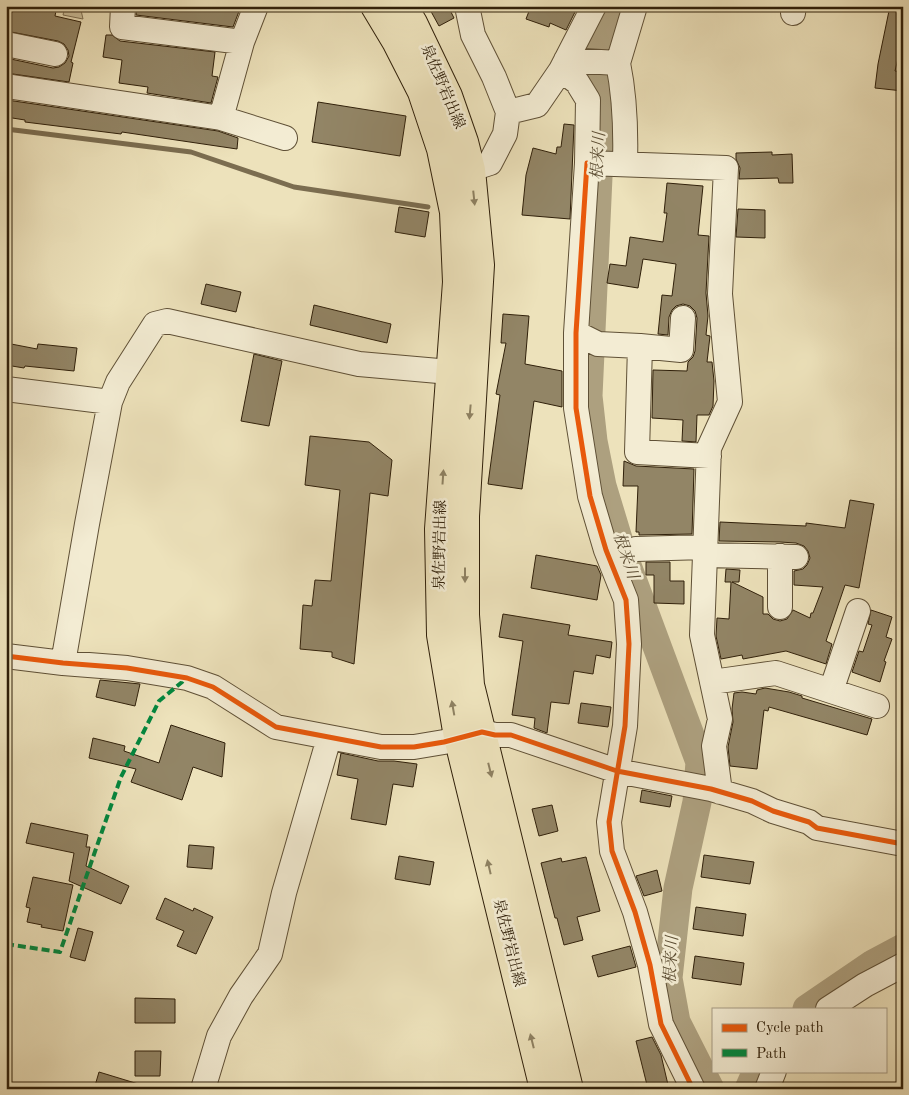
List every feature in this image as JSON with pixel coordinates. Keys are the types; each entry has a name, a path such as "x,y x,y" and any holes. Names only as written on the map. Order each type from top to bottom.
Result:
{"main road":[{"name":"泉佐野岩出線","path":"375,6 396,41 422,92 441,149 459,174"},
{"name":"泉佐野岩出線","path":"403,6 414,23 448,96 464,142 459,174 480,265 462,375 468,442 464,516 465,616 470,685 470,735 544,1089"},
{"name":"泉佐野岩出線","path":"470,735 569,1089"}],"street":[{"path":"123,6 122,27 242,42"},
{"path":"221,118 242,42 256,6"},
{"path":"459,174 490,164 505,134 508,112 494,77 473,35 467,6"},
{"path":"625,164 626,128 623,89 616,63 635,6"},
{"path":"508,112 537,106 570,64 590,7"},
{"path":"6,44 55,54"},
{"path":"570,64 616,63"},
{"path":"570,64 577,82 588,100 587,163 576,333 576,408 590,496 606,550 626,600 629,644 625,726 609,822 612,851 640,930 650,965 662,1024 694,1089"},
{"path":"6,86 221,118 285,138"},
{"path":"587,163 726,168 720,294 730,402 709,448 702,635 720,719 714,746 715,791"},
{"path":"576,333 598,344 681,350 683,318"},
{"path":"63,664 86,524 110,402 118,382 155,324 166,321 359,364 462,375"},
{"path":"640,346 636,452 709,456"},
{"path":"6,389 110,402"},
{"path":"636,548 788,557 780,607"},
{"path":"831,691 858,611"},
{"path":"6,656 63,664 127,668 187,678 213,688 276,727 381,747 414,747 470,735 511,735 616,771 715,791 752,801 773,812 809,822 817,828 903,844"},
{"path":"712,682 776,673 877,706"},
{"path":"203,1089 219,1036 241,996 270,954 284,894 329,738"},
{"path":"830,1008 865,985 903,964"},
{"path":"767,1089 774,1072"}],"shaded area":[{"path":"65,6 80,6 83,19 63,15"}],"building":[{"path":"6,6 57,6 55,16 81,22 71,62 73,63 69,82 6,73 6,58 53,68 65,63 69,56 64,44 58,41 6,31"},
{"path":"137,6 241,6 233,27 136,15"},
{"path":"428,6 448,6 454,18 439,26"},
{"path":"531,6 563,6 575,12 566,30 550,23 549,27 526,19"},
{"path":"890,6 903,6 903,38 895,71 903,72 903,91 875,88"},
{"path":"106,35 112,35 120,41 215,52 212,76 218,77 211,103 147,93 148,87 119,83 122,60 103,57"},
{"path":"7,100 218,131 238,138 237,149 122,132 121,134 25,122 25,120 6,117"},
{"path":"318,102 406,116 400,156 312,142"},
{"path":"564,124 574,125 570,219 522,215 526,175 533,148 556,154 557,147 561,147"},
{"path":"772,152 772,155 792,154 793,183 779,183 778,178 739,179 740,168 736,159 736,153"},
{"path":"667,183 703,186 698,235 709,236 706,335 710,336 707,362 712,362 714,381 713,406 709,415 697,415 696,442 682,441 683,420 652,418 653,370 687,371 688,362 693,357 695,351 697,318 695,311 690,306 683,304 676,306 669,317 668,335 658,334 662,295 672,296 676,264 643,259 638,288 607,283 610,264 626,266 630,237 663,242 667,213 664,213"},
{"path":"399,207 429,212 425,237 395,232"},
{"path":"738,209 765,210 765,238 736,237"},
{"path":"206,284 241,292 236,312 201,304"},
{"path":"314,305 391,324 387,343 310,325"},
{"path":"503,314 529,316 525,364 562,371 562,407 534,401 522,489 488,484 500,395 496,394 506,343 501,343"},
{"path":"6,343 37,349 38,344 77,348 74,371 6,365"},
{"path":"254,354 282,361 269,426 241,421"},
{"path":"310,436 369,442 392,460 388,496 370,493 354,664 332,657 332,652 300,649 303,605 312,606 315,580 331,581 340,490 305,485"},
{"path":"624,461 636,466 694,469 692,534 639,535 639,532 636,532 638,486 623,486"},
{"path":"850,500 874,504 859,588 845,585 826,641 832,644 826,664 786,651 743,659 742,655 721,659 716,636 717,618 729,619 731,582 725,582 726,569 740,570 739,582 732,582 763,597 763,614 768,614 773,619 780,621 787,619 793,610 810,618 823,587 794,585 794,571 803,569 810,558 804,546 796,543 780,542 719,541 720,522 806,526 806,523 845,528"},
{"path":"536,555 597,566 601,575 597,600 531,588"},
{"path":"646,562 670,562 670,581 684,581 684,604 654,603 654,575 646,575"},
{"path":"871,610 892,617 886,637 892,639 884,661 886,662 880,682 852,672 859,651 863,652 872,625 868,624"},
{"path":"503,614 570,625 568,635 612,642 610,658 596,655 593,674 574,671 569,704 551,702 547,733 534,728 535,718 512,715 523,641 499,637"},
{"path":"100,680 140,684 135,706 96,697"},
{"path":"765,688 789,692 802,696 802,698 872,719 867,735 769,707 768,711 764,710 757,769 730,766 728,747 733,722 734,693 756,694 757,690"},
{"path":"581,703 611,707 608,727 578,723"},
{"path":"171,725 225,743 222,777 193,767 182,800 131,782 136,769 89,758 93,738 125,746 124,751 159,763"},
{"path":"341,753 378,761 417,764 413,787 393,784 386,825 351,819 358,779 337,775"},
{"path":"642,790 672,796 670,807 640,802"},
{"path":"552,805 558,831 539,836 532,809"},
{"path":"31,823 88,835 86,847 90,847 86,866 129,886 121,904 69,881 74,853 26,843"},
{"path":"189,845 214,847 212,869 187,867"},
{"path":"704,855 754,862 750,884 701,877"},
{"path":"399,856 434,862 430,885 395,879"},
{"path":"586,857 600,911 577,917 583,940 564,945 541,863 561,858 562,862"},
{"path":"657,870 662,891 644,896 636,876"},
{"path":"33,877 73,885 63,931 27,922 30,908 26,907"},
{"path":"165,898 193,911 194,908 213,917 196,954 177,946 184,931 156,919"},
{"path":"696,907 746,914 743,936 693,929"},
{"path":"78,928 93,932 85,961 70,957"},
{"path":"630,946 636,967 598,977 592,956"},
{"path":"695,956 744,963 741,985 692,978"},
{"path":"135,998 175,999 175,1023 135,1023"},
{"path":"652,1037 661,1055 669,1089 648,1089 636,1041"},
{"path":"135,1051 161,1051 160,1076 135,1076"},
{"path":"99,1072 145,1086 144,1089 94,1089"}],"waterway":[{"name":"根来川","path":"614,6 601,44 601,111 588,396 593,441 602,486 622,552 700,762 697,802 678,888 668,978 676,1022 710,1089"},
{"path":"6,129 191,152 294,187 428,207"},
{"path":"808,1008 873,964 903,948"},
{"path":"749,1089 757,1072"}],"marked path":[{"path":"6,944 60,952 121,777 159,701 187,678"}],"cycle path":[{"path":"587,163 576,333 576,408 590,496 606,550 626,600 629,644 625,726 609,822 612,851 635,912 650,965 661,1024 693,1089"},
{"path":"6,656 127,668 187,678 213,687 276,727 381,747 414,747 444,742 482,732 495,735 511,735 617,771 711,789 752,801 773,811 809,822 817,828 903,844"}]}
